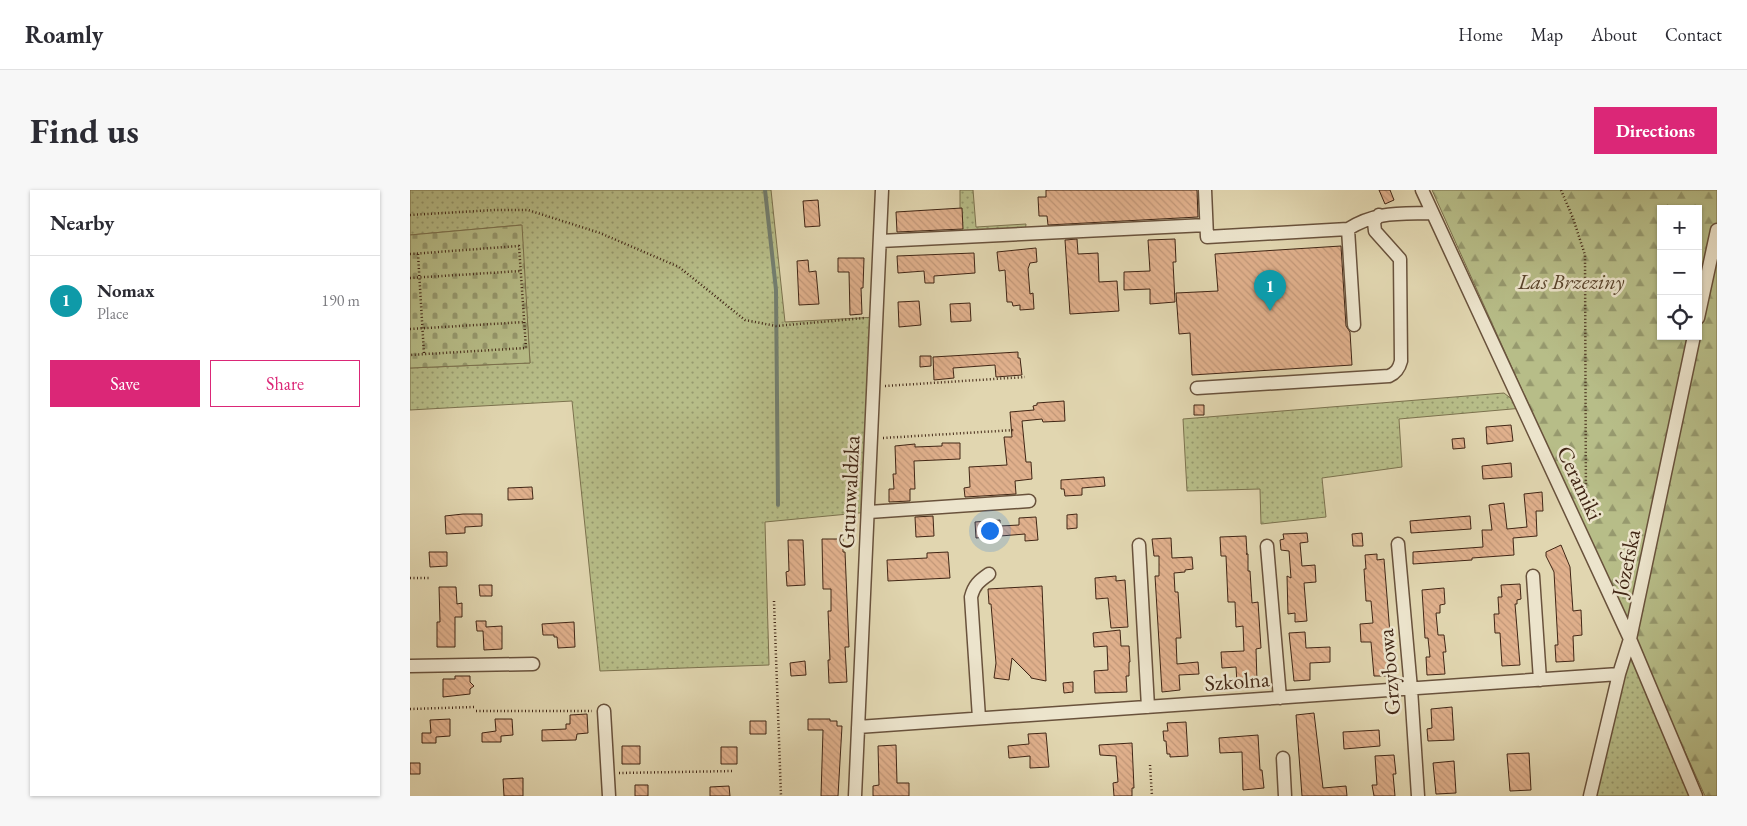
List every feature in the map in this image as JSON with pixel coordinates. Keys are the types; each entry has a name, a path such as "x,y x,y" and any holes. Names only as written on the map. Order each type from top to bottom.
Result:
{"street":[{"name":"Grunwaldzka","path":"855,796 882,190"},
{"path":"1204,190 1207,238 1348,229 1363,220 1379,215 1432,213"},
{"name":"Ceramiki","path":"1422,190 1630,639 1696,796"},
{"path":"1197,388 1389,376 1394,374 1399,369 1401,361 1400,259 1375,231 1374,222 1379,215"},
{"path":"880,242 1206,225"},
{"path":"1348,229 1354,325"},
{"path":"1702,299 1717,230"},
{"name":"Józefska","path":"1590,796 1619,674 1630,639 1693,340"},
{"path":"869,512 1029,501"},
{"name":"Grzybowa","path":"1398,544 1418,796"},
{"path":"1139,545 1148,707"},
{"path":"1267,546 1280,698"},
{"path":"979,718 971,598 977,582 989,574"},
{"path":"1533,576 1540,680"},
{"path":"410,666 533,664"},
{"name":"Szkolna","path":"858,727 1619,674"},
{"path":"604,711 609,796"},
{"path":"1283,758 1285,796"}],"path":[{"path":"1561,190 1573,218 1585,255 1586,516"},
{"path":"410,215 528,210 600,233 679,267 745,320 776,326 876,317"},
{"path":"410,254 519,246 526,348 410,355"},
{"path":"418,253 424,354"},
{"path":"410,278 521,271"},
{"path":"410,329 525,322"},
{"path":"874,386 1025,377"},
{"path":"872,438 1015,430"},
{"path":"410,578 430,578"},
{"path":"774,601 781,796"},
{"path":"410,709 474,707"},
{"path":"476,712 604,711"},
{"path":"1150,765 1152,796"},
{"path":"608,773 734,771"}],"green space":[{"path":"410,190 771,190 785,322 877,317 869,512 765,522 769,665 600,671 572,401 410,410 410,368 530,363 521,225 410,235"},
{"path":"960,190 973,190 976,227 1026,224 1025,234 960,238"},
{"name":"Las Brzeziny","path":"1432,190 1717,190 1717,796 1705,796"},
{"path":"522,225 530,363 410,368 410,235"},
{"path":"1504,393 1523,408 1399,419 1402,467 1322,478 1326,517 1261,524 1260,489 1187,491 1183,419"},
{"path":"1630,639 1692,796 1592,796"}],"building":[{"path":"1046,190 1197,190 1198,217 1048,225 1047,216 1039,216 1038,197 1046,197"},
{"path":"1379,190 1390,190 1394,200 1385,204"},
{"path":"818,200 820,226 805,227 803,201"},
{"path":"962,208 963,229 897,232 896,212"},
{"path":"1077,239 1078,254 1098,253 1099,282 1117,281 1119,311 1070,314 1065,240"},
{"path":"1175,239 1176,262 1173,262 1175,302 1150,304 1150,289 1124,290 1124,272 1150,271 1148,240"},
{"path":"1341,246 1346,326 1350,332 1352,365 1192,375 1190,333 1179,334 1176,293 1218,291 1215,254"},
{"path":"1036,248 1037,262 1030,263 1028,269 1030,294 1033,293 1034,309 1020,310 1020,305 1013,306 1012,302 1007,302 1005,270 999,271 997,252"},
{"path":"974,253 975,273 934,276 934,283 925,283 924,271 898,273 897,256"},
{"path":"838,258 864,258 863,288 861,288 862,314 850,315 849,272 838,272"},
{"path":"808,260 809,272 816,271 819,304 799,305 797,261"},
{"path":"919,301 921,325 899,327 898,302"},
{"path":"970,303 971,321 951,322 950,304"},
{"path":"1018,352 1022,375 996,377 995,365 953,368 954,378 934,380 933,357"},
{"path":"920,356 931,356 931,366 920,367"},
{"path":"1064,401 1065,421 1043,422 1042,419 1022,421 1026,462 1031,462 1032,479 1015,481 1016,494 965,497 964,488 970,487 969,467 1007,465 1004,437 1012,437 1010,412 1034,410 1033,406 1037,405 1037,403"},
{"path":"1194,405 1204,405 1204,415 1194,415"},
{"path":"1511,425 1513,441 1487,444 1486,427"},
{"path":"1464,438 1465,448 1453,449 1452,439"},
{"path":"942,443 960,443 960,459 914,461 915,489 910,489 910,501 889,502 889,489 894,489 893,474 896,474 895,446 915,444 915,447 942,446"},
{"path":"1511,463 1512,477 1483,479 1482,466"},
{"path":"1104,477 1105,486 1082,488 1082,495 1065,496 1064,489 1061,489 1061,480"},
{"path":"532,487 533,499 508,500 508,488"},
{"path":"1542,492 1543,511 1536,511 1537,536 1513,538 1514,555 1413,564 1413,552 1483,547 1482,530 1492,530 1489,505 1504,503 1507,529 1527,527 1524,494"},
{"path":"482,514 482,526 465,527 465,533 446,534 445,516"},
{"path":"1077,514 1077,528 1067,529 1067,515"},
{"path":"933,516 934,536 916,537 915,517"},
{"path":"1470,516 1471,529 1411,533 1410,521"},
{"path":"1036,517 1038,540 1025,541 1025,534 976,538 975,522 1000,520 1000,526 1019,525 1019,518"},
{"path":"1307,533 1308,542 1300,543 1302,566 1315,565 1316,582 1304,583 1307,621 1295,622 1295,613 1288,614 1287,576 1291,578 1289,551 1281,550 1280,540 1284,539 1283,534"},
{"path":"1362,533 1363,546 1353,546 1352,534"},
{"path":"1246,536 1252,603 1258,602 1261,648 1256,649 1257,682 1237,683 1236,667 1222,668 1221,652 1244,651 1243,626 1236,627 1235,602 1228,602 1226,556 1221,556 1220,537"},
{"path":"1171,538 1172,558 1192,557 1193,569 1174,573 1175,592 1178,592 1181,638 1176,638 1177,664 1198,662 1199,674 1179,675 1180,690 1162,692 1155,576 1159,576 1159,556 1154,556 1152,539"},
{"path":"822,539 843,539 849,647 845,647 847,682 829,683 828,611 831,611 831,589 823,589"},
{"path":"788,540 803,540 805,585 787,586 786,572 789,571"},
{"path":"1561,545 1570,567 1573,611 1581,610 1582,635 1573,636 1574,661 1556,662 1555,645 1558,645 1554,572 1546,552"},
{"path":"429,552 447,552 447,566 430,567"},
{"path":"948,552 950,578 888,581 887,560 927,558 927,553"},
{"path":"1377,554 1377,560 1384,559 1390,634 1389,641 1387,641 1390,676 1374,676 1371,642 1361,642 1360,624 1373,623 1371,601 1366,601 1365,555"},
{"path":"1116,576 1116,581 1125,580 1128,627 1111,628 1108,598 1096,599 1095,578"},
{"path":"1520,584 1521,599 1517,600 1517,604 1515,604 1520,665 1502,666 1500,633 1495,633 1494,614 1499,614 1498,597 1502,597 1501,585"},
{"path":"479,585 492,585 492,596 480,596"},
{"path":"1042,586 1046,681 1031,678 1012,658 1009,680 994,678 996,663 988,589"},
{"path":"439,587 456,587 457,604 462,603 462,617 455,617 455,647 437,647 437,622 440,622"},
{"path":"1444,588 1445,604 1440,605 1440,613 1436,613 1438,635 1444,635 1446,652 1443,652 1445,674 1427,675 1426,657 1430,657 1428,638 1425,638 1422,590"},
{"path":"476,621 486,621 486,627 502,626 502,649 484,650 483,631 477,631"},
{"path":"574,622 575,647 558,648 557,637 554,637 554,635 543,635 542,624"},
{"path":"1120,630 1121,646 1129,646 1129,676 1126,676 1127,692 1095,693 1094,671 1108,670 1107,646 1094,647 1093,633"},
{"path":"1305,632 1306,648 1330,647 1330,662 1310,663 1310,680 1294,681 1289,633"},
{"path":"805,661 806,675 791,676 790,663"},
{"path":"455,676 470,676 470,682 474,686 470,689 470,694 443,697 443,679 455,679"},
{"path":"1073,682 1073,692 1064,693 1063,683"},
{"path":"1452,707 1454,740 1428,741 1427,729 1432,728 1431,709"},
{"path":"1314,713 1323,788 1346,786 1347,796 1302,796 1296,715"},
{"path":"587,714 588,733 577,734 576,740 542,741 542,730 566,729 566,724 570,724 570,715"},
{"path":"450,719 450,736 436,737 436,743 422,743 422,733 431,733 430,720"},
{"path":"495,719 512,719 513,735 501,736 501,742 482,742 482,733 496,731"},
{"path":"808,719 830,719 830,721 837,721 837,726 842,726 838,796 821,796 823,730 808,730"},
{"path":"750,721 766,721 766,734 750,734"},
{"path":"1186,722 1188,756 1170,757 1170,754 1167,754 1163,731 1168,731 1167,723"},
{"path":"1379,730 1380,746 1344,749 1343,732"},
{"path":"1046,733 1049,767 1030,768 1030,756 1009,758 1008,746 1029,744 1028,734"},
{"path":"1258,735 1260,770 1262,770 1264,788 1243,790 1242,752 1220,753 1219,738"},
{"path":"1132,743 1134,788 1132,788 1132,796 1114,796 1113,783 1118,782 1116,756 1100,755 1099,745"},
{"path":"896,745 897,783 909,783 909,796 873,796 873,786 879,785 878,746"},
{"path":"622,746 640,746 640,764 622,764"},
{"path":"721,747 737,747 737,764 721,764"},
{"path":"1529,753 1531,790 1510,791 1507,754"},
{"path":"1394,755 1396,774 1393,774 1395,796 1374,796 1372,785 1377,785 1375,756"},
{"path":"1454,761 1456,793 1436,794 1433,763"},
{"path":"410,763 420,763 420,774 410,774"},
{"path":"523,778 523,796 504,796 503,779"},
{"path":"635,785 648,785 648,796 635,796"},
{"path":"729,786 730,796 710,796 710,787"}],"waterway":[{"path":"765,190 776,290 778,505"}],"place":[{"name":"Nomax","path":"1270,311"}]}
